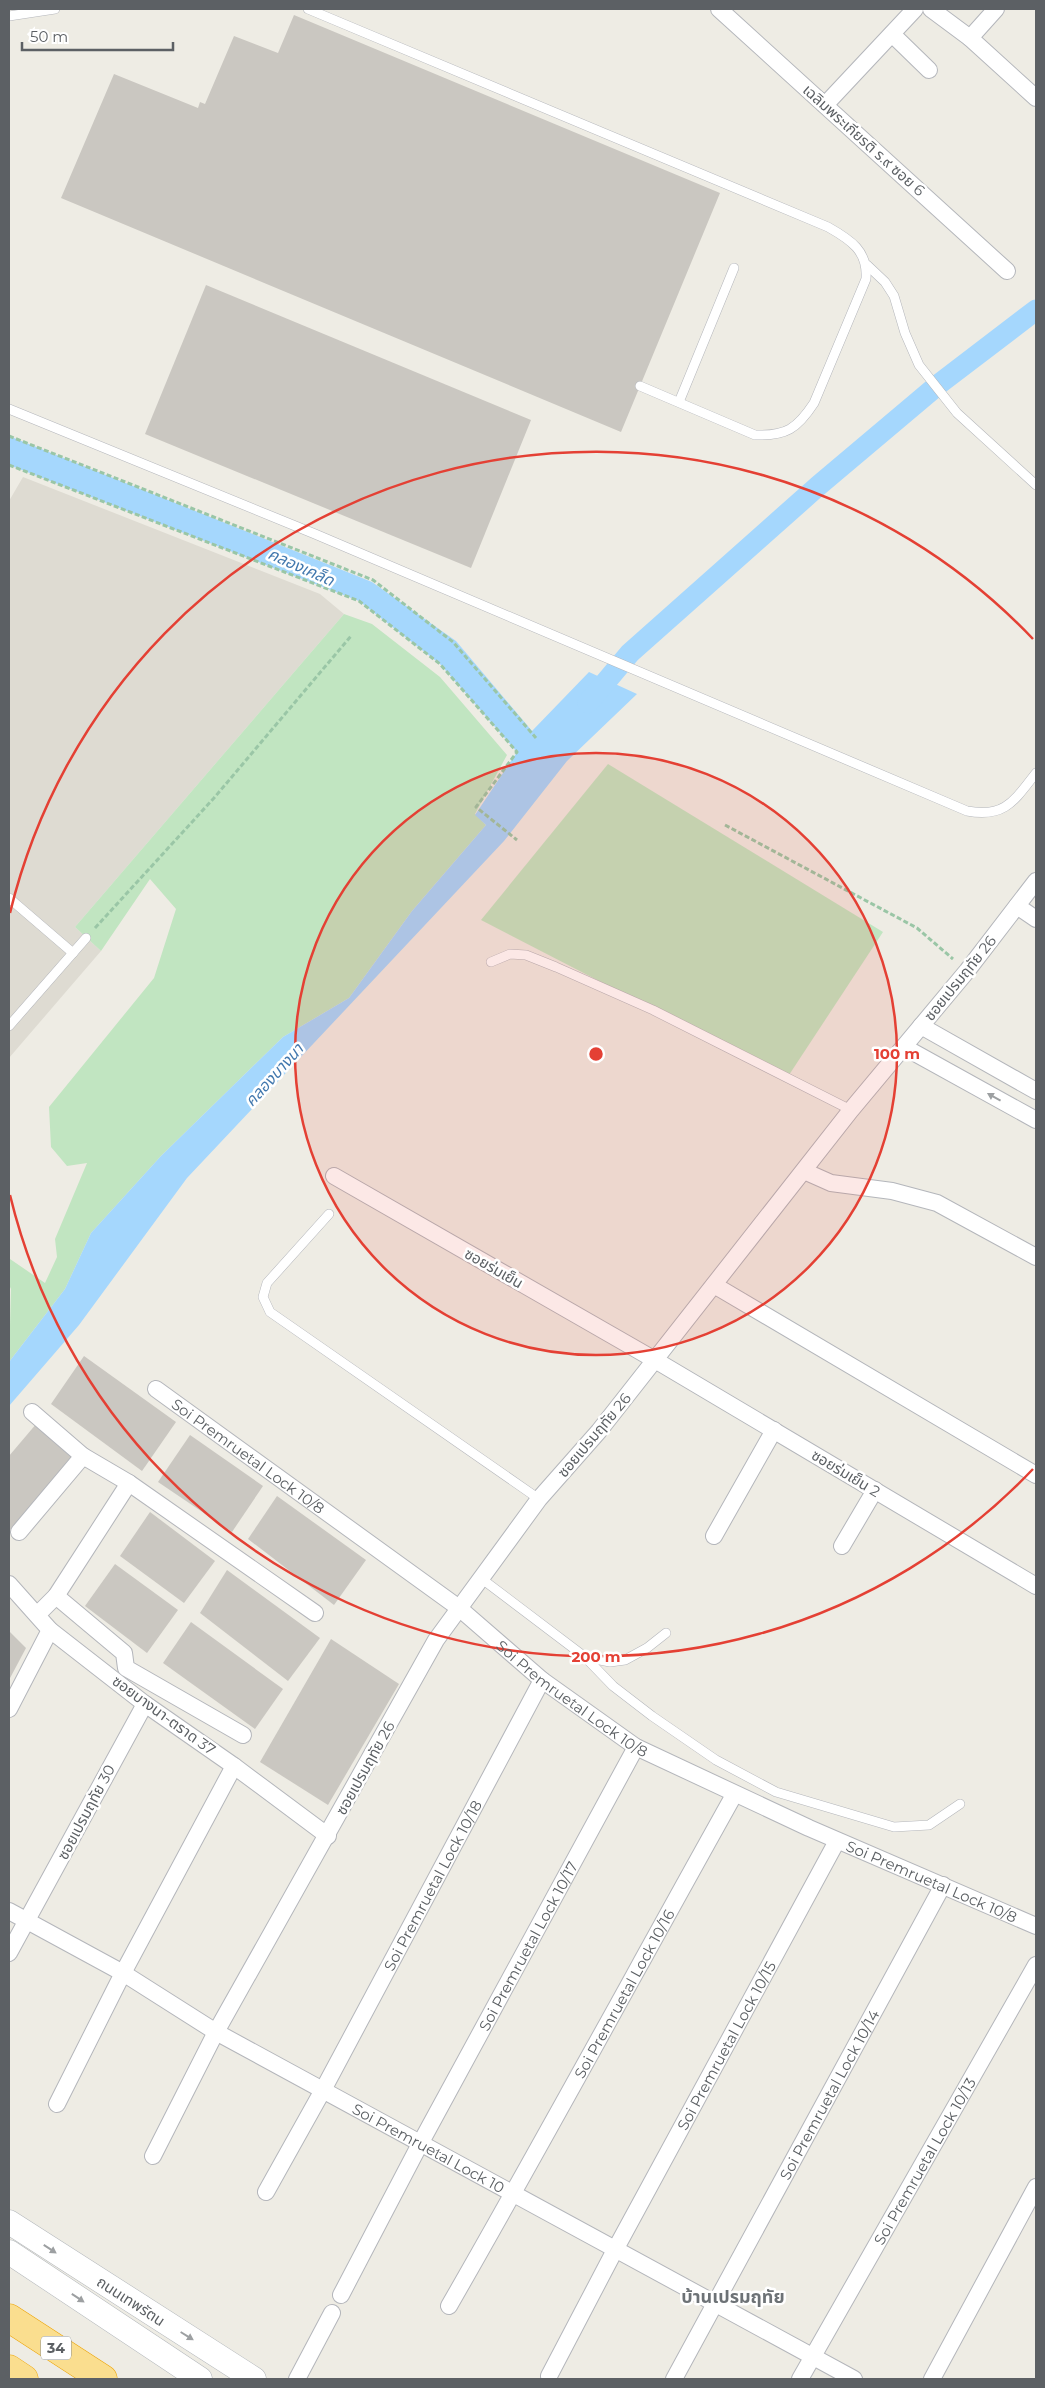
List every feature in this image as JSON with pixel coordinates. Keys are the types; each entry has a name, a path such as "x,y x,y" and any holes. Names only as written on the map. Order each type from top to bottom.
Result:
{"highway":[{"name":"34","path":"9,2318 104,2379"},
{"path":"9,2332 82,2379"},
{"path":"9,2369 24,2379"}],"main road":[{"name":"ถนนเทพรัตน","path":"9,2222 254,2379"},
{"path":"9,2252 200,2379"}],"street":[{"name":"เฉลิมพระเกียรติ ร.๙ ซอย 6","path":"720,9 1008,271"},
{"path":"825,105 915,9"},
{"path":"931,9 970,38 1036,98"},
{"path":"970,38 996,9"},
{"path":"892,34 929,70"},
{"name":"ซอยเปรมฤทัย 26","path":"153,2156 216,2032 328,1836 436,1640 539,1499 599,1431 851,1110 967,971 1036,882"},
{"path":"1017,906 1036,919"},
{"path":"921,1026 1036,1091"},
{"path":"904,1047 1036,1120"},
{"path":"804,1171 831,1183 892,1191 937,1203 1036,1257"},
{"name":"ซอยร่มเย็น","path":"334,1176 655,1360"},
{"path":"714,1285 1036,1475"},
{"name":"ซอยร่มเย็น 2","path":"655,1360 1036,1586"},
{"name":"Soi Premruetal Lock 10/8","path":"156,1390 459,1608 542,1680 636,1747 734,1795 1036,1926"},
{"path":"32,1412 83,1456 129,1483 315,1613"},
{"path":"714,1536 774,1430"},
{"path":"19,1532 83,1456"},
{"path":"38,1614 56,1596 129,1483"},
{"path":"842,1546 875,1490"},
{"name":"ซอยบางนา-ตราด 37","path":"9,1584 38,1614 50,1630 145,1704 234,1766 328,1836"},
{"path":"56,1596 124,1653 126,1668 243,1735"},
{"path":"9,1709 50,1630"},
{"name":"Soi Premruetal Lock 10/18","path":"266,2192 323,2090 542,1680"},
{"name":"ซอยเปรมฤทัย 30","path":"9,1953 145,1704"},
{"name":"Soi Premruetal Lock 10/17","path":"341,2295 420,2144 636,1747"},
{"path":"57,2104 123,1973 234,1766"},
{"name":"Soi Premruetal Lock 10/16","path":"449,2306 514,2193 559,2107 734,1795"},
{"name":"Soi Premruetal Lock 10/15","path":"549,2376 615,2250 678,2138 838,1841"},
{"name":"Soi Premruetal Lock 10/14","path":"674,2379 943,1885"},
{"name":"Soi Premruetal Lock 10","path":"9,1911 123,1973 216,2032 854,2379"},
{"name":"Soi Premruetal Lock 10/13","path":"800,2379 1036,1965"},
{"path":"932,2379 1036,2187"},
{"path":"297,2379 332,2313"}],"lane":[{"path":"9,16 37,10 56,9"},
{"path":"308,9 828,227 845,237 858,249 867,264 886,282 894,296 905,333 919,365 958,413 1036,485"},
{"path":"640,386 755,434 770,435 784,431 803,420 814,403 866,279 867,264"},
{"path":"679,402 734,268"},
{"path":"9,409 315,534 967,811 983,814 997,812 1019,795 1036,772"},
{"path":"9,898 73,953"},
{"path":"9,1026 86,938"},
{"path":"491,962 510,954 526,955 556,967 653,1010 851,1110"},
{"path":"329,1214 267,1283 263,1297 270,1312 539,1499"},
{"path":"482,1579 585,1657 614,1686 652,1716 716,1760 776,1792 894,1827 929,1825 960,1804"},
{"path":"585,1657 610,1662 625,1660 647,1648 666,1634"}],"path":[{"path":"9,436 373,580 454,642 536,738"},
{"path":"9,465 359,601 440,664 517,752 476,807 517,840"},
{"path":"86,938 214,798 351,636"},
{"path":"725,825 917,928 967,971"}],"shaded area":[{"path":"23,477 320,594 344,614 75,927 101,951 9,1058 9,501"}],"green space":[{"path":"344,614 372,624 440,677 507,755 475,814 486,825 412,911 349,998 283,1037 161,1156 91,1233 65,1289 9,1362 11,1289 9,1285 9,1261 10,1259 45,1283 57,1257 55,1239 87,1163 67,1166 51,1147 49,1107 154,978 176,909 150,879 101,951 75,927"},
{"path":"608,764 883,932 787,1078 481,920"}],"water":[{"path":"9,436 372,582 456,641 532,731 589,672 637,694 567,761 504,841 187,1178 79,1325 9,1406 9,1362 65,1289 91,1233 161,1156 283,1037 349,998 412,911 486,825 475,815 517,752 440,664 359,601 9,465"}],"building":[{"path":"294,15 720,193 621,432 61,198 114,74 198,108 200,102 205,104 234,36 278,53"},
{"path":"206,285 531,420 471,568 145,434"},
{"path":"84,1356 176,1422 142,1471 51,1404"},
{"path":"37,1423 73,1458 9,1531 9,1456"},
{"path":"190,1435 263,1486 232,1532 158,1482"},
{"path":"277,1496 366,1560 334,1605 248,1539"},
{"path":"150,1512 215,1561 184,1603 120,1556"},
{"path":"115,1564 178,1610 147,1653 85,1606"},
{"path":"227,1570 320,1638 288,1681 200,1613"},
{"path":"191,1622 283,1689 255,1729 163,1663"},
{"path":"9,1631 26,1648 9,1680"},
{"path":"331,1639 399,1684 328,1805 260,1762"}],"waterway":[{"path":"588,703 630,653 818,486 939,384 1036,310"}],"district":[{"name":"บ้านเปรมฤทัย","path":"733,2297"}],"water label":[{"name":"คลองเคล็ด","path":"301,567"},
{"name":"คลองบางนา","path":"274,1075"}]}
